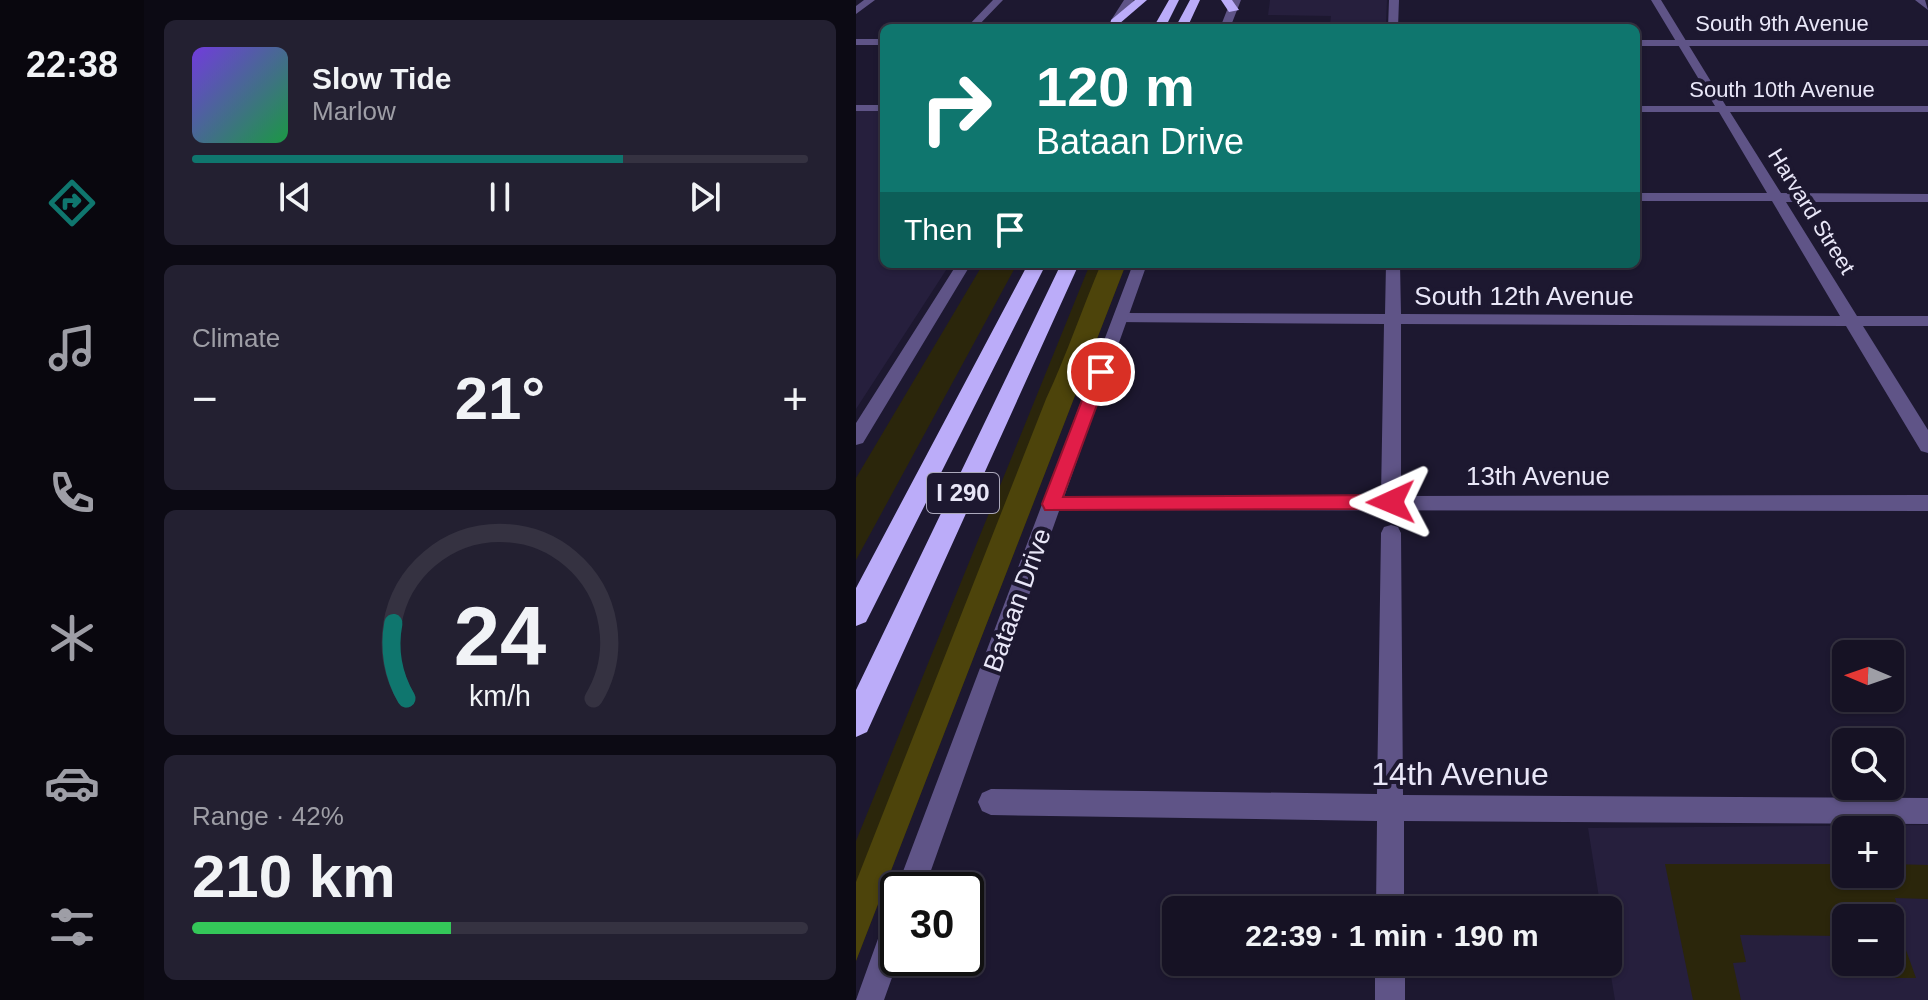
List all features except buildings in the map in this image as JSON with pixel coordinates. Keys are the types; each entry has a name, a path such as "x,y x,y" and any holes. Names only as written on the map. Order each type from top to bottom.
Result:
{"highway":[{"path":"1114,24 1142,0"},
{"path":"1161,24 1174,0"},
{"path":"1183,24 1195,0"},
{"name":"I 290","path":"856,614 1035,268"},
{"name":"I 290","path":"856,722 1068,268"}],"street":[{"path":"856,11 870,0"},
{"path":"975,24 998,0"},
{"path":"1114,24 1129,0"},
{"path":"1393,24 1394,0"},
{"name":"Harvard Street","path":"1656,0 1928,446"},
{"path":"1920,0 1928,7"},
{"path":"1226,24 1232,3"},
{"path":"856,42 880,42"},
{"name":"South 9th Avenue","path":"1640,43 1928,43"},
{"path":"856,108 880,108"},
{"name":"South 10th Avenue","path":"1640,109 1928,109"},
{"path":"1640,197 1928,198"},
{"path":"856,438 962,268"},
{"name":"Bataan Drive","path":"917,872 1139,268"},
{"path":"1391,502 1393,268"},
{"name":"South 12th Avenue","path":"1120,318 1928,321"},
{"name":"13th Avenue","path":"1052,504 1928,503"},
{"path":"1390,896 1391,533"},
{"name":"14th Avenue","path":"991,802 1928,811"},
{"path":"869,1000 880,970"},
{"path":"1390,976 1390,1000"}],"shaded area":[{"path":"1270,0 1387,0 1386,24 1330,24 1331,16 1268,15"},
{"path":"856,110 880,110 880,268 947,268 856,409"},
{"path":"981,268 1015,268 856,560 856,478"},
{"path":"1088,268 1124,268 890,872 880,872 880,899 856,961 856,841"},
{"path":"1099,268 1124,268 890,872 880,872 880,899 856,961 856,882"},
{"path":"1904,825 1928,825 1928,1000 1615,1000 1611,976 1622,976 1622,896 1599,896 1588,828 1832,826 1832,888 1904,888"},
{"path":"1665,864 1832,864 1832,888 1904,888 1904,864 1928,865 1928,899 1895,898 1897,904 1832,904 1832,936 1740,935 1746,962 1733,963 1741,1000 1693,1000"},
{"path":"1904,944 1916,978 1869,978 1904,976"}],"route":[{"path":"1101,372 1052,504 1391,502"}]}
